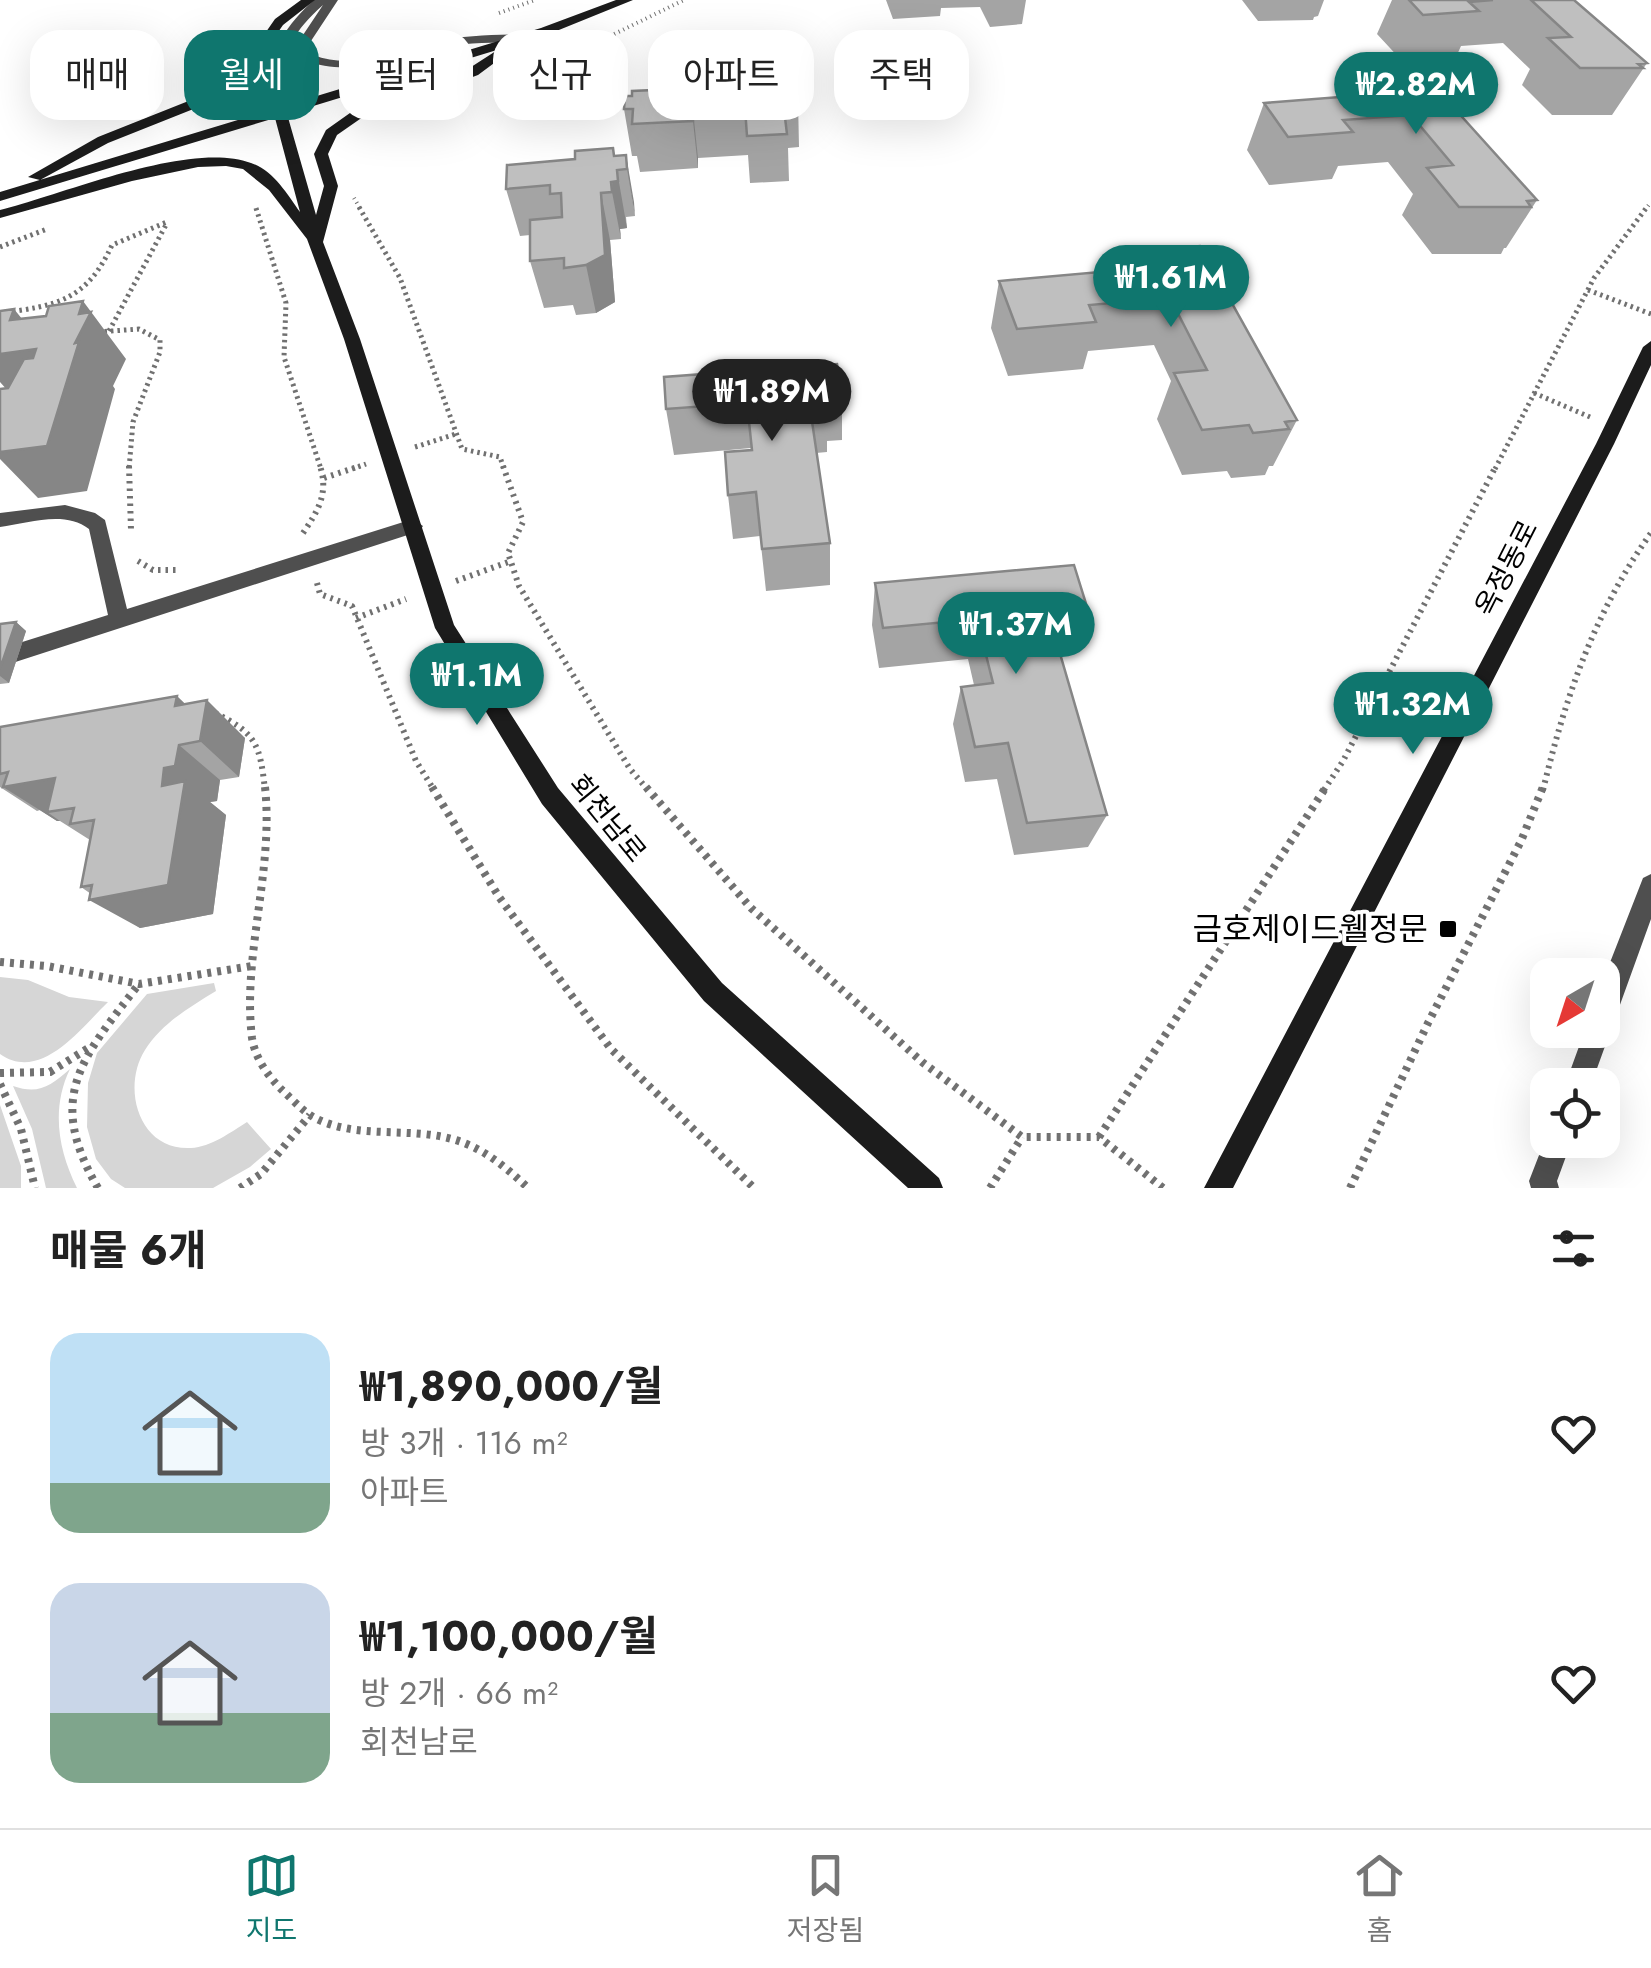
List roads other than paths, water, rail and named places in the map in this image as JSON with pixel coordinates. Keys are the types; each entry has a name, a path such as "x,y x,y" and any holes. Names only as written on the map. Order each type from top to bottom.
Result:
{"main road":[{"path":"0,196 103,140 196,103 230,82 252,61 279,22 310,0"},
{"path":"545,30 627,0"},
{"path":"319,101 493,47"},
{"path":"316,244 331,186 321,154 332,133 355,116 472,72 493,58"},
{"path":"0,196 256,120"},
{"name":"회천남로","path":"282,120 316,244 352,339 445,628 550,796 713,992 929,1188"},
{"path":"0,214 161,170 223,160 249,166 274,188 316,244"},
{"name":"옥정동로","path":"1218,1188 1645,374 1651,346"}],"street":[{"path":"290,30 321,0"},
{"path":"332,0 303,44 308,57 320,64 350,66 450,42 493,40"},
{"path":"0,520 66,512 93,519 98,525 120,620"},
{"path":"0,658 412,526"},
{"path":"1620,977 1646,917 1651,886"},
{"path":"1544,1188 1551,1158"}],"place":[{"name":"금호제이드웰정문","path":"1448,929"}]}
